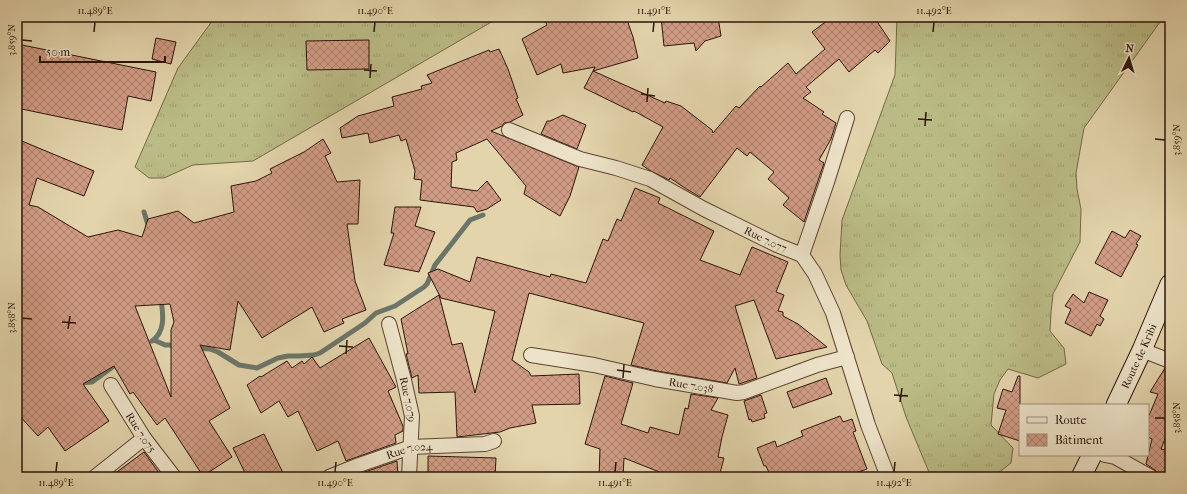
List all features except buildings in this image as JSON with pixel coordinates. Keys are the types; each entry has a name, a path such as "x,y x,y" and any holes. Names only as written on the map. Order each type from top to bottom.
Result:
{"main road":[{"name":"Route de Kribi","path":"1116,404 1142,350 1170,284"},
{"path":"1081,477 1092,456"}],"street":[{"path":"847,118 802,254 816,274 833,313 868,425 888,477"},
{"name":"Rue 7.077","path":"510,130 580,159 616,168 650,179 704,209 777,245 802,254"},
{"name":"Rue 7.079","path":"389,324 412,416 409,477"},
{"path":"1142,350 1170,362"},
{"name":"Rue 7.038","path":"531,355 594,365 655,379 737,393 744,392 817,365 847,357"},
{"name":"Rue 7.075","path":"111,385 144,438 174,477"},
{"path":"95,477 144,438"},
{"name":"Rue 7.024","path":"329,477 411,447 485,444 494,441"},
{"path":"1110,456 1115,457 1151,477"}],"green space":[{"path":"215,17 500,17 253,161 193,165 164,178 149,178 135,167 178,68"},
{"path":"897,17 1170,17 1170,23 1160,22 1084,128 1076,173 1077,189 1081,209 1080,242 1053,294 1051,312 1050,331 1064,348 1066,364 1038,378 1008,369 1000,380 994,394 991,425 1013,448 1011,463 993,477 931,477 906,417 892,373 882,364 867,321 846,285 841,270 840,255 842,220 895,75"}],"waterway":[{"path":"144,212 149,228"},
{"path":"196,348 210,349 218,352 239,365 257,368 278,358 314,355 320,353 365,323 376,313 395,306 424,287 427,284 435,265 470,220 483,215"},
{"path":"152,341 160,332 162,327 163,316 161,299"},
{"path":"154,340 165,345 176,346"},
{"path":"79,383 92,382 118,363"}]}
